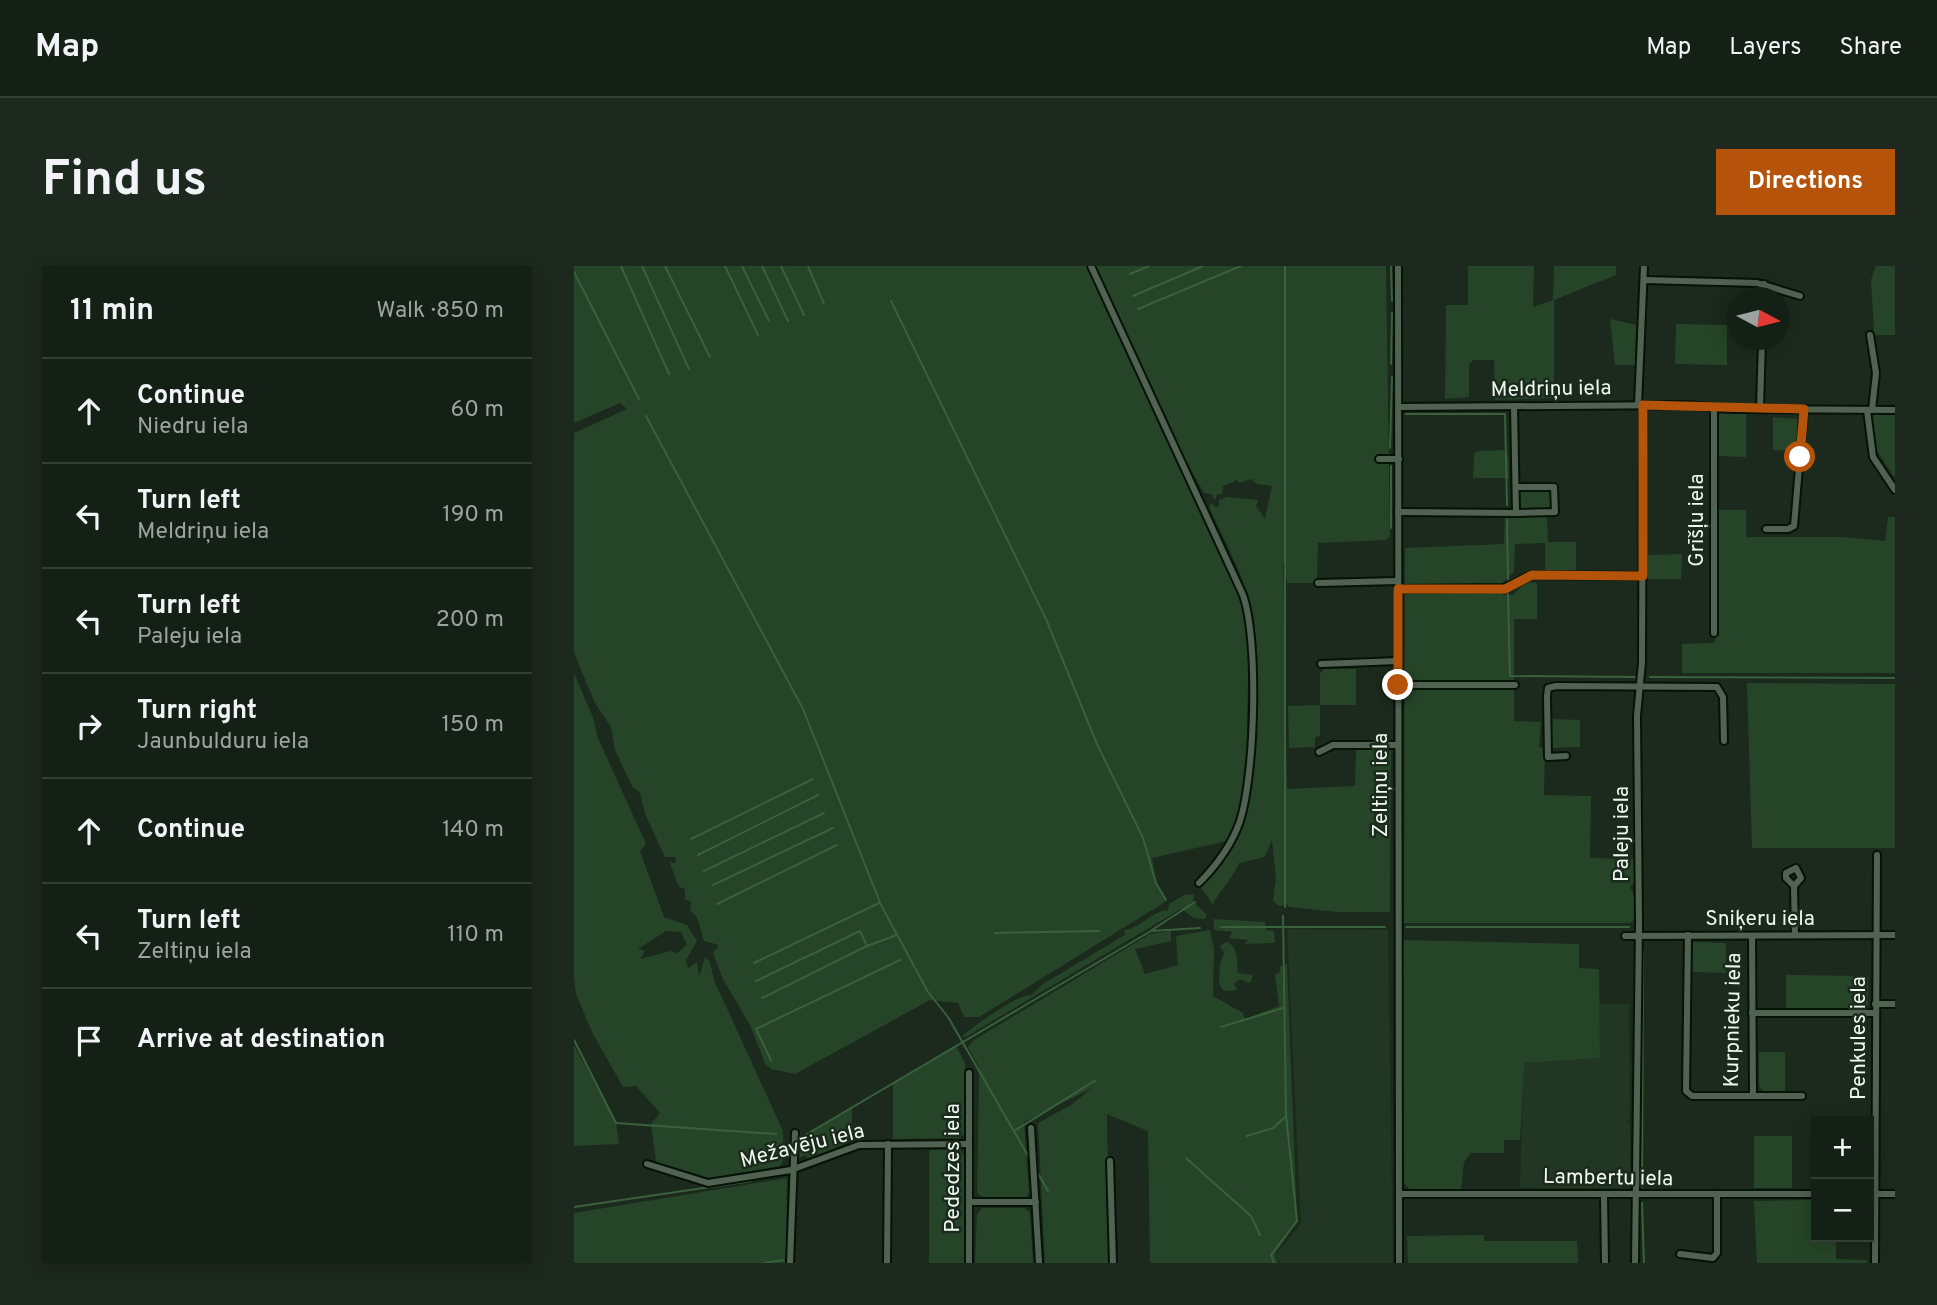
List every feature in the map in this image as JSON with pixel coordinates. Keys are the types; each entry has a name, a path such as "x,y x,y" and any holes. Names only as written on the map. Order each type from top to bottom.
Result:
{"street":[{"path":"1091,266 1243,595 1251,620 1251,725 1247,794 1240,823 1217,865 1199,883"},
{"name":"Zeltiņu iela","path":"1398,266 1399,1263"},
{"name":"Paleju iela","path":"1635,1263 1643,576 1640,405 1644,266"},
{"path":"1644,280 1764,284 1800,296"},
{"path":"1870,335 1876,373 1869,410 1873,457 1895,490"},
{"path":"1760,408 1762,350"},
{"name":"Meldriņu iela","path":"1399,407 1640,405 1895,410"},
{"path":"1514,407 1516,513"},
{"name":"Grīšļu iela","path":"1714,408 1714,633"},
{"path":"1766,529 1788,529 1794,526 1804,409"},
{"path":"1379,460 1399,459"},
{"path":"1398,512 1555,512 1555,487 1516,487"},
{"path":"1318,583 1505,589 1532,575 1643,576"},
{"path":"1321,664 1398,661"},
{"path":"1398,685 1515,685"},
{"path":"1566,756 1548,757 1548,688 1717,687 1723,697 1724,741"},
{"path":"1319,752 1333,746 1398,745"},
{"name":"Penkules iela","path":"1873,1179 1877,855"},
{"path":"1794,886 1795,935"},
{"name":"Kurpnieku iela","path":"1688,935 1686,1091 1692,1096 1753,1096 1752,936"},
{"name":"Sniķeru iela","path":"1625,936 1895,935"},
{"path":"1875,1004 1895,1004"},
{"path":"1752,1013 1875,1013"},
{"name":"Pededzes iela","path":"969,1073 969,1263"},
{"path":"1753,1096 1802,1096"},
{"path":"1031,1128 1039,1263"},
{"path":"790,1263 795,1133"},
{"path":"887,1263 888,1144"},
{"name":"Mežavēju iela","path":"647,1164 708,1183 792,1170 859,1145 969,1144"},
{"path":"1110,1161 1113,1263"},
{"name":"Lambertu iela","path":"1399,1194 1811,1194"},
{"path":"1874,1194 1895,1194"},
{"path":"1604,1195 1605,1263"},
{"path":"1680,1254 1713,1258 1717,1253 1717,1195"},
{"path":"969,1202 1036,1202"},
{"name":"Penkules iela","path":"1874,1228 1875,1263"}],"shaded area":[{"path":"574,266 1386,266 1390,536 1386,540 1318,543 1317,579 1314,583 1287,583 1283,561 1287,789 1355,786 1356,749 1387,749 1391,752 1390,912 1338,912 1289,907 1287,904 1279,906 1273,901 1276,878 1272,840 1265,857 1239,863 1213,905 1201,887 1233,844 1248,799 1252,775 1256,654 1254,622 1244,584 1209,507 1212,503 1215,507 1219,506 1219,500 1227,497 1258,500 1256,506 1265,519 1272,486 1257,484 1251,479 1239,483 1237,480 1223,486 1222,494 1217,494 1216,499 1213,499 1212,494 1204,493 1160,415 1157,420 1240,595 1249,631 1246,776 1236,823 1227,841 1152,858 1156,882 1166,900 1162,904 979,1017 964,1017 958,1003 930,1000 795,1074 771,1069 765,1064 751,1027 723,979 713,953 719,945 704,941 697,917 690,911 691,901 685,900 685,889 679,887 669,861 675,864 676,857 665,857 645,814 640,792 633,788 615,750 611,727 595,703 574,653 574,433 627,409 620,403 574,423"},
{"path":"1468,266 1534,266 1533,307 1553,300 1554,266 1616,266 1616,275 1554,300 1554,398 1495,400 1494,360 1473,360 1469,365 1469,397 1445,399 1446,305 1468,305"},
{"path":"1876,266 1895,266 1895,335 1876,335 1874,332 1871,280"},
{"path":"1610,319 1636,325 1635,365 1615,365"},
{"path":"1676,324 1727,325 1727,365 1675,364"},
{"path":"1873,413 1895,413 1895,478 1874,446"},
{"path":"1716,414 1746,414 1746,457 1718,456"},
{"path":"1773,417 1797,419 1797,448 1793,451 1773,450"},
{"path":"1503,450 1508,455 1509,478 1473,478 1474,454 1477,451"},
{"path":"1551,491 1551,508 1521,508 1520,492"},
{"path":"1719,510 1746,510 1746,537 1842,537 1885,541 1888,517 1895,517 1895,673 1682,673 1682,644 1715,643 1716,513"},
{"path":"1505,516 1547,516 1548,542 1576,542 1576,572 1545,572 1545,543 1515,544 1514,572 1502,583 1503,595 1513,595 1526,582 1537,583 1537,619 1514,619 1514,721 1541,722 1539,747 1545,748 1544,795 1591,796 1590,858 1635,859 1634,883 1630,887 1634,895 1634,920 1630,923 1404,923 1405,548 1504,544"},
{"path":"1682,554 1681,579 1647,579 1648,555"},
{"path":"1325,669 1356,669 1356,705 1320,705 1320,673"},
{"path":"574,673 594,720 597,736 646,844 640,851 664,917 687,925 697,941 686,960 688,968 697,962 699,977 705,957 710,962 714,980 783,1131 783,1161 780,1166 709,1178 656,1162 651,1124 660,1113 636,1086 623,1087 592,1032 576,994","holes":["666,931 681,932 687,945 677,953 670,951 640,959 645,951 638,949"]},
{"path":"1747,683 1895,684 1895,848 1752,848"},
{"path":"1320,705 1320,736 1315,737 1315,747 1289,748 1288,706"},
{"path":"1550,719 1580,720 1580,747 1550,748"},
{"path":"1186,894 1194,895 1193,901 1207,915 1205,919 1194,918 1181,909 964,1038 962,1036 1007,1005 1031,995 1043,984 1125,935 1124,930 1135,927 1156,913 1168,910 1169,904"},
{"path":"1214,919 1265,922 1266,930 1274,931 1275,943 1245,944 1248,940 1229,938 1232,932 1214,930"},
{"path":"1287,929 1388,930 1393,1263 1280,1263 1276,1254 1301,1224"},
{"path":"1210,930 1214,949 1213,996 1243,1013 1245,1019 1279,1006 1275,975 1280,972 1280,966 1287,964 1297,1221 1275,1254 1278,1263 1150,1263 1148,1131 1107,1114 1109,1263 1045,1263 1038,1123 1071,1105 1092,1088 1024,1122 1029,1193 1025,1198 982,1198 977,1192 979,1067 968,1047 974,1040 1150,934 1171,931 1171,941 1135,949 1145,974 1178,965 1176,936"},
{"path":"1403,940 1579,944 1579,968 1599,969 1600,1058 1524,1063 1520,1140 1504,1140 1504,1153 1471,1153 1464,1162 1461,1190 1410,1190 1402,1180"},
{"path":"1227,942 1236,952 1238,973 1253,975 1250,983 1239,979 1234,984 1237,990 1224,991 1219,984 1220,964 1224,953 1220,946"},
{"path":"1693,942 1726,943 1726,973 1692,972"},
{"path":"1786,975 1868,976 1868,1005 1863,1010 1786,1010"},
{"path":"1599,1004 1629,1004 1630,1118 1627,1123 1630,1124 1630,1182 1622,1188 1520,1188 1523,1063 1600,1058"},
{"path":"574,1045 616,1123 619,1144 574,1146"},
{"path":"956,1046 965,1063 964,1134 959,1138 893,1139 893,1083"},
{"path":"1759,1052 1785,1052 1785,1091 1763,1091 1759,1086"},
{"path":"852,1108 852,1141 808,1159 806,1155 798,1158 798,1139"},
{"path":"1754,1136 1792,1136 1792,1188 1754,1188"},
{"path":"959,1149 964,1155 964,1263 929,1263 929,1150"},
{"path":"787,1178 786,1263 574,1263 574,1213"},
{"path":"1811,1200 1811,1242 1836,1242 1836,1259 1867,1260 1867,1263 1757,1263 1754,1201"},
{"path":"982,1208 1025,1208 1030,1213 1033,1263 975,1263 977,1214"},
{"path":"1484,1235 1484,1241 1577,1241 1578,1263 1408,1263 1407,1236"}],"waterway":[{"path":"621,266 669,374"},
{"path":"642,266 689,369"},
{"path":"665,266 710,357"},
{"path":"725,266 758,335"},
{"path":"742,266 769,321"},
{"path":"762,266 788,321"},
{"path":"781,266 804,315"},
{"path":"808,266 824,304"},
{"path":"1130,274 1149,266"},
{"path":"1133,296 1203,266"},
{"path":"1138,309 1241,266"},
{"path":"1285,266 1285,907"},
{"path":"1391,266 1392,301"},
{"path":"574,272 639,399"},
{"path":"891,301 1046,619 1097,744 1143,838 1156,883 1166,900"},
{"path":"1391,364 1392,313"},
{"path":"1390,448 1392,377"},
{"path":"1406,414 1505,414 1507,505"},
{"path":"646,416 803,709 881,905 928,992 948,1017 1030,1159"},
{"path":"1391,466 1391,528"},
{"path":"1507,520 1508,579"},
{"path":"1508,594 1510,676 1635,677"},
{"path":"1650,677 1895,678"},
{"path":"691,839 813,779"},
{"path":"698,855 818,795"},
{"path":"704,871 824,813"},
{"path":"713,885 833,828"},
{"path":"717,904 837,845"},
{"path":"1152,930 1195,902"},
{"path":"754,963 879,903"},
{"path":"1274,1263 1271,1255 1297,1221 1286,1115 1283,916"},
{"path":"1221,927 1385,927"},
{"path":"1406,927 1629,927"},
{"path":"802,1137 1151,931 1200,928"},
{"path":"756,981 860,931 867,946"},
{"path":"995,933 1099,931"},
{"path":"762,998 867,946 897,935"},
{"path":"1642,1187 1643,950"},
{"path":"771,1060 756,1029 900,960"},
{"path":"1221,1027 1283,1008"},
{"path":"574,1040 616,1123 776,1134"},
{"path":"1014,1131 1096,1080"},
{"path":"1247,1136 1273,1128 1286,1116"},
{"path":"1186,1158 1251,1216 1260,1235"},
{"path":"1036,1170 1048,1191"},
{"path":"574,1207 751,1181"},
{"path":"1642,1203 1644,1263"},
{"path":"764,1263 783,1260"}],"route":[{"path":"1398,685 1398,589 1505,589 1532,575 1643,576 1643,405 1685,405 1734,410 1804,409 1800,457"}]}
